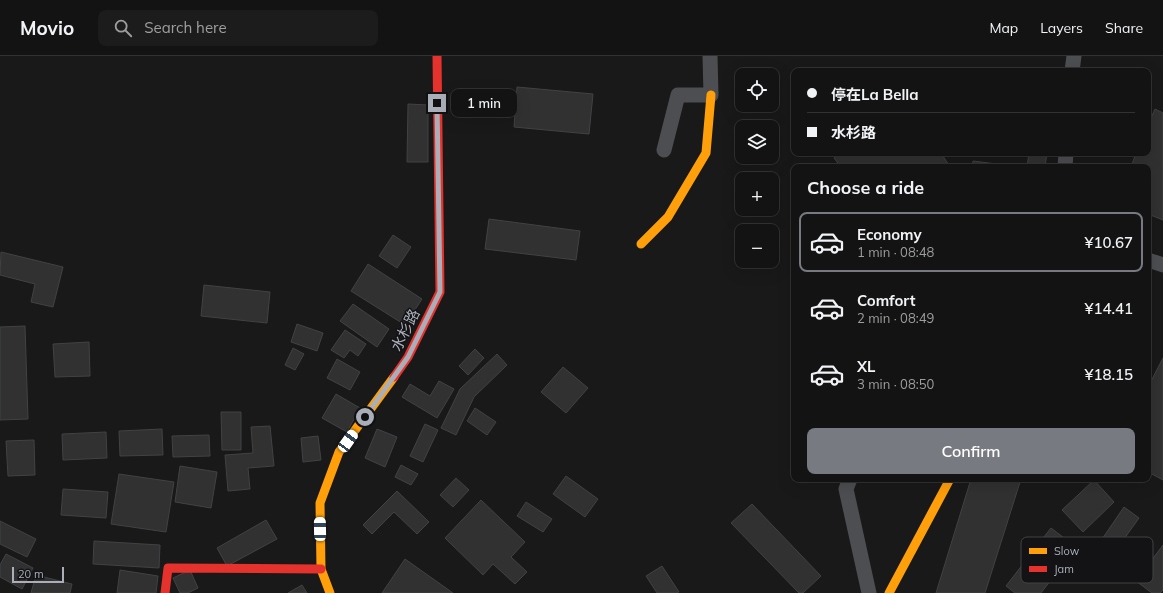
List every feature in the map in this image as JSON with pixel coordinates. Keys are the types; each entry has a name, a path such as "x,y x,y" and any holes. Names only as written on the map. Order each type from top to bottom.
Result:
{"street":[{"name":"水杉路","path":"330,593 321,569 320,503 339,452 408,357 440,292 437,56"},
{"path":"641,244 668,217 706,153 711,95 710,56"},
{"path":"1072,68 1074,56"},
{"path":"664,150 678,95 711,95"},
{"path":"1151,261 1163,265"},
{"path":"849,482 846,489 869,593"},
{"path":"889,593 948,482"},
{"path":"165,593 168,568 321,569"}],"building":[{"path":"517,87 593,94 589,134 514,127"},
{"path":"408,104 428,105 428,162 407,162"},
{"path":"1155,109 1163,113 1163,220 1151,215 1151,164 1132,164 1135,156 1151,156 1151,118"},
{"path":"837,156 943,156 948,164 839,164 834,158"},
{"path":"1029,156 1047,156 1045,164 1027,164"},
{"path":"973,161 996,164 972,164"},
{"path":"489,219 580,231 576,260 485,249"},
{"path":"393,235 411,247 397,268 379,256"},
{"path":"1,252 63,267 53,307 31,302 35,284 0,275"},
{"path":"368,264 422,299 405,325 351,291"},
{"path":"204,285 270,292 267,323 201,316"},
{"path":"353,304 389,329 377,347 340,321"},
{"path":"297,324 323,333 317,351 291,342"},
{"path":"25,326 28,419 0,420 0,327"},
{"path":"345,330 366,344 358,356 350,350 344,358 331,350"},
{"path":"89,342 90,376 55,377 53,344"},
{"path":"293,348 304,354 295,370 285,365"},
{"path":"475,349 484,358 468,375 459,366"},
{"path":"497,354 507,365 474,397 456,435 441,428 460,389"},
{"path":"1163,358 1163,480 1151,474 1151,381"},
{"path":"337,359 360,372 350,390 327,378"},
{"path":"563,367 588,388 566,413 541,392"},
{"path":"439,381 454,389 437,418 402,397 410,384 430,396"},
{"path":"336,394 360,408 347,432 322,418"},
{"path":"475,408 496,422 487,435 467,421"},
{"path":"221,412 241,412 241,450 222,450"},
{"path":"425,424 438,430 423,462 410,456"},
{"path":"270,426 274,466 248,468 250,489 228,491 225,455 253,453 251,427"},
{"path":"162,429 163,455 120,456 119,431"},
{"path":"377,429 397,437 385,467 365,458"},
{"path":"106,432 107,458 63,460 62,434"},
{"path":"209,435 210,456 173,457 172,436"},
{"path":"318,436 321,460 303,462 301,438"},
{"path":"34,440 35,475 8,476 6,441"},
{"path":"401,465 418,474 411,485 395,477"},
{"path":"180,466 217,472 211,508 175,502"},
{"path":"119,474 174,482 166,532 111,524"},
{"path":"566,476 598,499 585,517 553,494"},
{"path":"456,478 469,490 453,507 440,495"},
{"path":"970,482 1020,482 985,593 936,593"},
{"path":"1092,482 1096,482 1114,502 1083,532 1062,510"},
{"path":"63,489 108,492 106,518 61,515"},
{"path":"397,491 429,522 417,534 394,512 372,534 363,525"},
{"path":"481,500 525,542 511,557 527,572 515,584 493,564 483,575 445,538"},
{"path":"526,502 552,519 543,532 517,516"},
{"path":"752,504 821,576 803,593 799,593 731,523"},
{"path":"1124,507 1139,518 1125,537 1103,537"},
{"path":"266,520 277,539 227,566 217,548"},
{"path":"0,521 36,539 27,557 0,544"},
{"path":"1051,528 1063,537 1044,537"},
{"path":"94,541 160,545 159,568 93,564"},
{"path":"1163,545 1163,590 1160,593 1152,593 1139,583 1153,583 1153,558"},
{"path":"6,554 33,568 22,589 0,577 0,565"},
{"path":"405,559 453,593 382,593"},
{"path":"662,566 679,592 657,593 646,576"},
{"path":"1021,567 1021,583 1049,583 1041,593 1015,593 1006,586"},
{"path":"120,570 158,576 156,593 117,593"},
{"path":"190,570 198,588 188,593 180,593 173,578"},
{"path":"36,575 72,584 70,593 31,593"},
{"path":"302,585 307,593 288,593"}],"traffic: slow":[{"path":"641,244 668,217 706,153 711,95"},
{"path":"330,593 321,569 320,503 339,452 394,377"},
{"path":"889,593 948,482"}],"traffic: jam":[{"path":"394,377 408,357 440,292 437,56"},
{"path":"165,593 168,568 321,569"}],"route":[{"path":"365,417 408,357 440,292 437,103"}]}
